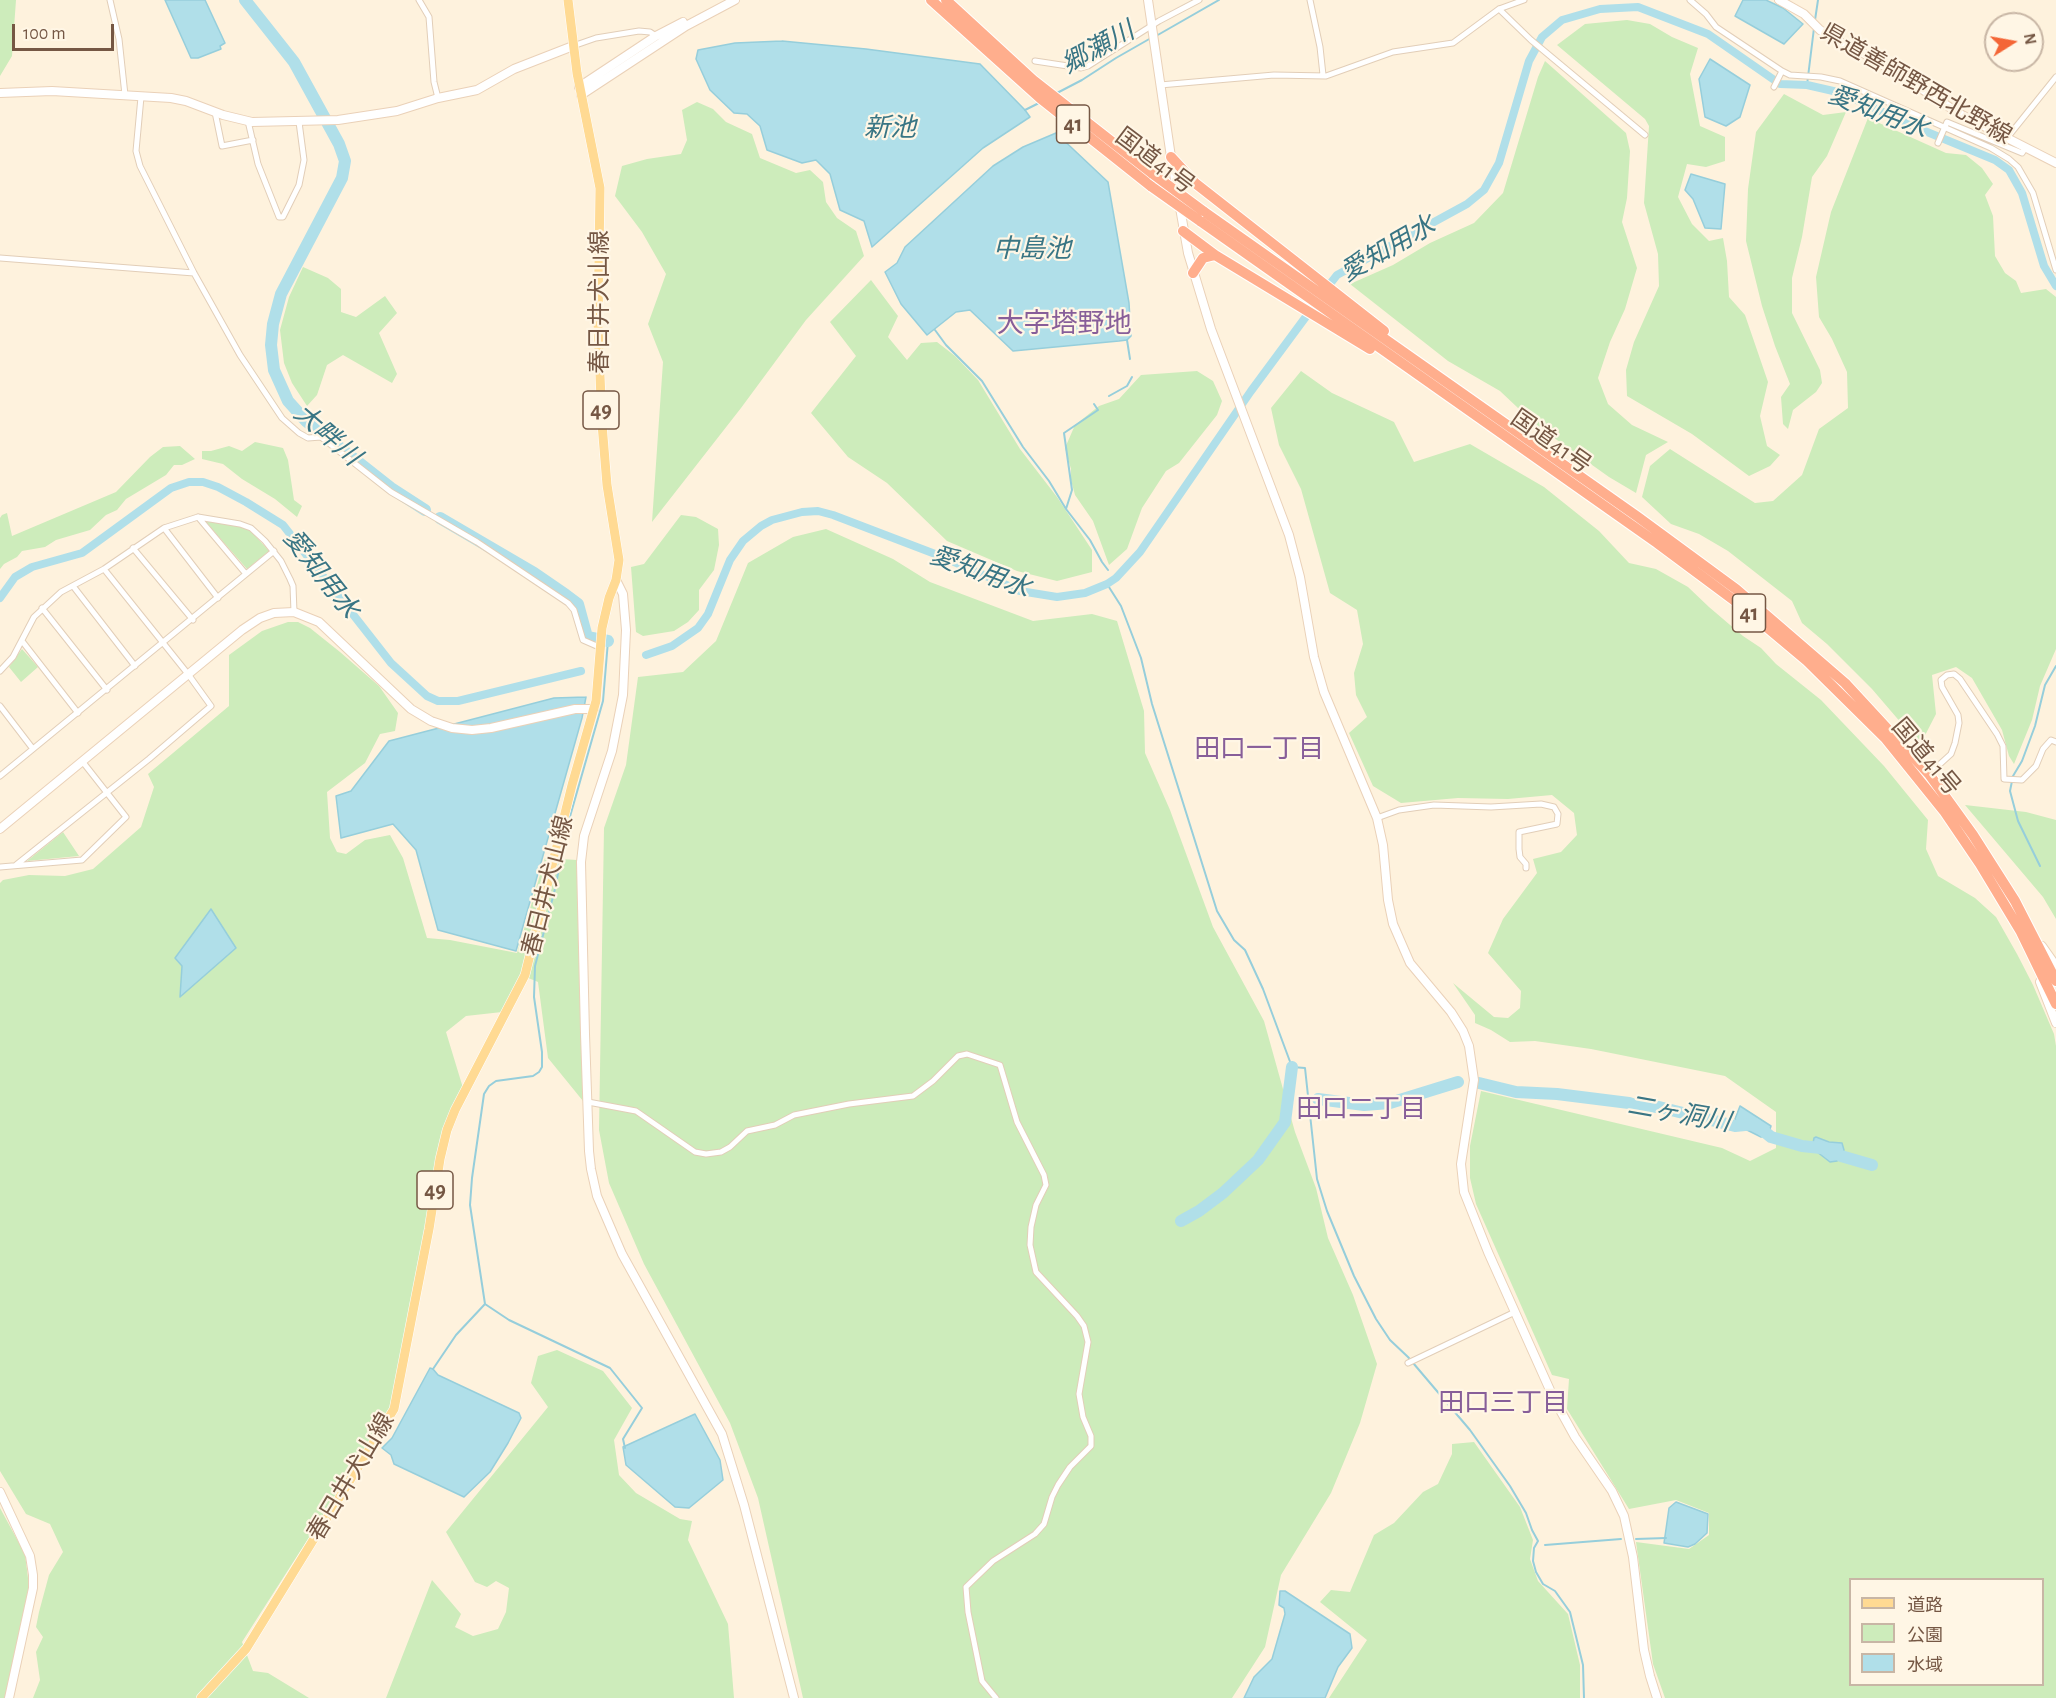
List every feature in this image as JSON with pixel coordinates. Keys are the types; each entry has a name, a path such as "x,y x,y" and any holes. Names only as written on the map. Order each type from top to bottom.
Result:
{"highway":[{"name":"国道41号","path":"932,0 960,20 1029,83 1124,159 1152,187 1297,276 1343,316 1422,377 1657,543 1739,604 1807,661 1886,739 1944,811 2025,930 2056,1004"},
{"name":"国道41号","path":"946,0 960,20"},
{"path":"1171,157 1195,183 1343,316"},
{"name":"国道41号","path":"1124,159 1153,174 1202,216"},
{"path":"1176,188 1182,183 1195,183"},
{"path":"1183,231 1215,255 1286,298 1343,316"},
{"path":"1193,273 1203,258 1215,255"},
{"name":"国道41号","path":"1343,316 1421,364 1736,589 1845,683 1929,774 1973,835 2056,981"}],"main road":[{"name":"春日井犬山線","path":"201,1698 246,1648 394,1409 447,1130 455,1110 525,975 572,785 594,710 602,628 616,580 619,560 607,485 598,326 600,188 580,92 568,0"}],"street":[{"path":"110,0 119,39 124,94"},
{"path":"418,0 429,18 434,82 438,98"},
{"path":"580,92 656,36 693,16 735,0"},
{"path":"580,92 686,26 735,0"},
{"path":"1148,0 1183,231 1193,273 1211,329 1295,556 1314,657 1324,692 1377,818 1383,845 1388,900 1393,924 1410,963 1451,1012 1469,1046 1474,1080 1461,1164 1462,1181 1469,1208 1564,1419 1612,1491 1624,1516 1633,1557 1644,1650 1657,1698"},
{"path":"1035,61 1081,68 1088,66 1152,25 1199,0"},
{"path":"1310,0 1320,47 1323,75"},
{"path":"1161,85 1274,75 1323,75 1393,52 1454,43 1499,9 1524,0"},
{"path":"1690,0 1706,14 1716,27 1782,71 1790,75 1840,81 1990,148 2018,167 2033,193 2056,270"},
{"name":"県道善師野西北野線","path":"1779,0 1804,14 1820,30 1911,82 1960,114 2056,163"},
{"path":"1499,9 1531,40 1645,135"},
{"path":"0,93 52,91 171,98 248,121 317,122 397,111 438,98 477,90 493,83 514,69 596,38 639,31 650,32 656,36"},
{"path":"1774,87 1782,71"},
{"path":"2007,138 2056,77"},
{"path":"141,97 136,151 140,166 194,273 240,355 282,418 308,438 321,437 391,492 477,542 568,603 574,610 583,640 599,647"},
{"path":"214,112 222,146 253,140"},
{"path":"248,121 258,164 279,217 283,217 299,184 304,160 299,122"},
{"path":"1938,143 1947,122 2022,153 2026,147"},
{"path":"0,258 194,273"},
{"path":"321,437 327,428"},
{"path":"198,517 246,574"},
{"path":"0,670 13,657 34,617 61,592 104,569 164,528 198,517 228,521 251,528 281,561 293,586 294,612"},
{"path":"164,528 218,598"},
{"path":"133,548 193,620"},
{"path":"0,767 2,775 274,551"},
{"path":"16,865 107,794 211,706 104,569"},
{"path":"616,580 623,594 625,612 623,695 612,751 584,836 581,862 589,1150 597,1196 622,1254 722,1434 744,1505 794,1698"},
{"path":"73,586 135,666"},
{"path":"42,608 106,690"},
{"path":"0,828 242,630 260,618 274,613 294,612 312,618 328,629 411,709 431,721 452,728 472,730 491,728 575,709 594,710"},
{"path":"22,641 78,713"},
{"path":"1929,774 1951,754 1959,723 1958,715 1942,687 1941,680 1947,675 1954,674 1960,679 1997,734 2003,746 2004,779 2022,780 2036,766 2043,749 2051,740 2056,742"},
{"path":"0,706 33,749"},
{"path":"0,867 81,860 126,817 82,761"},
{"path":"1377,818 1399,810 1446,804 1491,807 1541,804 1554,807 1558,814 1557,824 1519,832 1520,857 1526,864 1526,868"},
{"path":"2025,930 2056,966"},
{"path":"2025,930 2056,1023"},
{"path":"588,1102 636,1112 695,1152 706,1154 721,1152 747,1131 775,1125 794,1115 849,1104 913,1096 933,1081 958,1056 967,1054 1000,1065 1017,1122 1044,1174 1046,1185 1032,1217 1030,1245 1036,1272 1077,1316 1084,1326 1088,1342 1079,1394 1083,1417 1091,1436 1091,1446 1070,1467 1058,1485 1044,1524 1035,1534 993,1562 966,1587 968,1612 982,1681 996,1698"},
{"path":"1408,1363 1515,1312"},
{"path":"0,1492 30,1556 33,1575 33,1588 9,1698"}],"green space":[{"path":"0,0 16,0 12,56 0,76"},
{"path":"1627,20 1650,24 1698,48 1690,74 1700,126 1725,137 1725,161 1706,167 1687,164 1678,197 1692,224 1709,241 1723,238 1729,297 1745,315 1768,382 1760,416 1767,446 1780,455 1770,466 1749,476 1692,434 1627,396 1626,370 1634,342 1659,286 1658,254 1644,203 1649,126 1645,119 1557,45 1585,24"},
{"path":"1545,61 1626,133 1630,151 1627,198 1622,222 1637,268 1625,309 1610,342 1598,378 1608,404 1632,425 1668,442 1646,455 1636,493 1609,477 1536,425 1500,391 1448,361 1350,284 1393,265 1430,243 1474,223 1503,193 1538,77"},
{"path":"1784,94 1823,115 1846,112 1827,156 1812,177 1802,237 1792,278 1792,313 1820,370 1822,383 1816,392 1793,410 1788,429 1783,424 1781,397 1790,384 1762,306 1746,241 1748,189 1756,132"},
{"path":"697,102 713,109 726,122 752,134 760,158 796,173 810,170 823,182 826,202 837,218 856,231 864,256 806,320 652,522 663,362 648,324 666,274 642,232 615,196 622,166 647,159 681,154 687,140 682,110"},
{"path":"1868,118 1946,153 1966,155 1982,168 1993,184 1985,195 1993,216 1995,256 2005,273 2016,281 2021,293 2046,289 2056,297 2056,649 2040,686 2032,720 2014,764 2009,756 2002,730 1972,678 1956,667 1932,675 1936,714 1920,745 1872,689 1827,644 1802,623 1792,601 1728,551 1699,534 1671,524 1642,497 1650,466 1670,449 1755,503 1773,501 1802,475 1819,429 1848,408 1847,372 1819,317 1816,277 1831,212"},
{"path":"303,267 328,278 341,289 341,312 356,317 385,296 397,313 379,333 397,374 392,383 343,355 327,365 317,395 307,406 292,383 284,363 280,330 289,297"},
{"path":"871,280 898,316 888,337 907,360 921,343 937,342 955,356 978,380 1020,449 1057,497 1092,550 1092,572 1057,581 1017,571 947,541 887,483 848,457 811,413 856,356 830,322"},
{"path":"1197,371 1213,381 1222,401 1217,415 1179,463 1166,471 1142,508 1127,549 1109,565 1093,521 1075,495 1071,480 1071,469 1065,448 1075,425 1099,406 1119,399 1141,375"},
{"path":"1301,371 1332,393 1394,422 1414,462 1470,444 1544,487 1599,531 1629,563 1656,569 1688,587 1821,700 1884,766 1928,820 1926,849 1938,876 1975,898 1996,917 2033,985 2054,1034 2056,1046 2056,1698 1665,1698 1653,1664 1636,1542 1689,1549 1709,1535 1709,1513 1676,1500 1629,1509 1567,1409 1569,1379 1552,1375 1476,1204 1470,1178 1470,1146 1481,1091 1722,1148 1750,1161 1776,1148 1776,1112 1725,1076 1591,1049 1535,1041 1510,1042 1475,1023 1475,1015 1453,983 1494,1017 1508,1018 1520,1008 1521,991 1488,953 1503,919 1537,873 1533,859 1561,852 1577,835 1574,813 1552,795 1508,799 1458,798 1401,803 1373,786 1349,733 1367,717 1356,695 1354,673 1363,644 1357,610 1330,593 1301,489 1279,445 1271,408"},
{"path":"255,442 283,448 288,460 294,500 302,506 297,517 275,499 242,479 223,464 202,459 202,451 229,446 242,451"},
{"path":"180,446 195,459 182,465 174,465 166,475 126,499 117,510 106,515 90,530 56,540 45,547 22,551 0,569 0,518 2,515 7,513 12,536 116,492 163,447"},
{"path":"681,515 696,517 718,529 719,545 714,570 699,590 699,610 688,622 674,631 643,636 636,632 631,567 644,564"},
{"path":"205,521 226,523 250,530 269,551 247,569"},
{"path":"826,529 893,559 930,582 1033,621 1092,614 1117,621 1144,711 1145,753 1170,810 1213,927 1264,1021 1295,1132 1316,1188 1328,1238 1353,1295 1377,1364 1360,1423 1331,1493 1281,1575 1265,1647 1232,1698 803,1698 758,1498 730,1423 644,1264 609,1183 599,1130 604,828 626,765 638,677 683,672 716,641 748,563 793,537"},
{"path":"288,622 298,622 310,628 340,652 379,686 398,713 395,731 380,734 365,763 327,792 330,838 337,852 346,854 365,840 390,835 403,858 427,938 450,940 517,953 545,858 577,860 583,1101 548,1058 538,982 521,975 502,1012 466,1016 446,1032 463,1088 452,1107 425,1231 395,1392 388,1414 242,1642 253,1671 268,1673 309,1698 33,1698 40,1680 36,1652 43,1637 36,1627 39,1612 49,1575 63,1552 50,1524 26,1514 0,1471 0,883 3,880 29,875 65,876 93,869 141,827 154,787 148,774 229,706 229,655 262,631"},
{"path":"22,649 38,667 21,682 9,667"},
{"path":"1965,805 2026,812 2056,820 2056,919 2043,897"},
{"path":"63,832 79,856 27,861"},
{"path":"557,1350 603,1371 632,1408 614,1440 619,1475 636,1493 680,1519 692,1521 688,1540 728,1624 734,1698 386,1698 432,1580 461,1614 455,1627 473,1636 498,1629 506,1612 509,1588 496,1581 487,1587 475,1582 446,1532 548,1407 531,1383 538,1356"},
{"path":"1474,1442 1520,1507 1533,1540 1530,1559 1538,1581 1568,1614 1580,1665 1580,1698 1329,1698 1367,1640 1320,1602 1331,1590 1350,1592 1374,1535 1394,1523 1423,1492 1438,1484 1452,1454 1452,1444"},
{"path":"0,1508 25,1554 29,1586 6,1698 0,1698"}],"water":[{"path":"165,0 205,0 225,43 220,46 221,49 198,58 191,58"},
{"path":"1743,0 1766,0 1783,8 1803,24 1784,44 1735,16"},
{"name":"新池","path":"782,41 980,64 1030,117 983,148 872,247 864,221 840,210 830,174 816,160 802,163 767,150 760,126 747,114 734,113 710,90 696,59 698,50 735,43"},
{"path":"1710,59 1750,85 1740,117 1726,126 1705,117 1699,79"},
{"name":"中島池","path":"1056,133 1108,182 1129,303 1131,336 1127,340 1013,351 970,310 956,312 927,335 901,304 885,272 897,263 905,247 993,166 1023,147"},
{"path":"1691,174 1725,184 1721,229 1705,228 1693,199 1685,190"},
{"path":"586,697 516,951 438,930 416,850 393,824 341,838 336,796 351,791 389,741 554,698"},
{"path":"211,909 236,948 180,997 182,966 175,958"},
{"path":"1740,1106 1771,1126 1768,1136 1761,1137 1739,1126 1735,1119"},
{"path":"1816,1137 1829,1142 1842,1143 1844,1150 1837,1161 1830,1162 1812,1148"},
{"path":"430,1368 438,1375 519,1413 521,1418 490,1472 464,1497 394,1464 391,1455 382,1448 392,1438"},
{"path":"695,1414 720,1460 723,1480 689,1508 675,1507 626,1465 623,1447"},
{"path":"1676,1502 1708,1514 1707,1533 1688,1547 1664,1543 1669,1508"},
{"path":"1280,1591 1285,1591 1350,1634 1352,1648 1338,1667 1325,1698 1244,1698 1254,1677 1272,1659 1285,1614 1284,1608 1279,1605"}],"waterway":[{"name":"大畔川","path":"245,0 294,62 339,144 345,161 342,178 281,294 273,324 271,345 274,370 288,401 306,421 391,488 425,510"},
{"name":"郷瀬川","path":"1156,36 1219,0"},
{"path":"1815,20 1818,0"},
{"name":"愛知用水","path":"1326,289 1337,275 1467,204 1484,190 1499,163 1529,61 1542,37 1562,20 1600,9 1638,7 1708,34 1780,84 1807,85 1842,93 1915,127 1995,160 2009,170 2022,193 2044,266 2056,286"},
{"path":"1807,85 1814,28"},
{"name":"郷瀬川","path":"1057,93 1151,38"},
{"name":"郷瀬川","path":"1025,110 1039,103"},
{"name":"愛知用水","path":"646,655 672,646 698,628 708,614 730,560 743,541 772,520 802,512 818,511 833,515 943,557 1020,591 1057,597 1085,593 1107,584 1116,578 1140,552 1251,391 1319,299"},
{"path":"935,330 946,345 982,381 1023,447 1090,540 1108,570"},
{"path":"1127,340 1130,359"},
{"path":"1109,396 1127,386 1132,377"},
{"path":"1066,509 1072,490 1064,433 1098,410 1094,404"},
{"name":"愛知用水","path":"0,598 15,577 32,567 82,553 171,488 189,482 203,482 246,502 283,525 391,663 427,696 438,701 458,701 581,671"},
{"name":"大畔川","path":"440,518 534,573 566,595 578,604 587,637 608,641"},
{"path":"1107,584 1121,606 1141,658 1152,704 1217,911 1234,940 1245,950 1263,989 1292,1067 1305,1068 1317,1179 1327,1211 1354,1276 1376,1319 1390,1340 1408,1357 1470,1430 1510,1486 1526,1513 1538,1541 1534,1548 1533,1561 1536,1572 1543,1584 1555,1591 1570,1612 1583,1665 1584,1698"},
{"path":"608,641 603,701 567,827 555,889 535,966 534,997 542,1067 533,1076 496,1081 484,1094 470,1205 485,1304 509,1320 610,1368 642,1408 623,1439 625,1448"},
{"path":"2040,866 2018,821 2010,791 2013,776 2022,761 2035,726 2045,685 2056,666"},
{"path":"1181,1221 1223,1193 1258,1160 1285,1122 1292,1067"},
{"name":"二ヶ洞川","path":"1318,1099 1364,1105 1390,1103 1458,1082"},
{"name":"二ヶ洞川","path":"1479,1083 1516,1092 1557,1094 1659,1107 1735,1126 1755,1124 1771,1137 1802,1146 1830,1149 1841,1156 1872,1165"},
{"path":"433,1369 456,1335 485,1304"},
{"path":"1636,1539 1666,1538"},
{"path":"1545,1545 1621,1539"}],"district":[{"name":"大字塔野地","path":"1064,324"},
{"name":"田口一丁目","path":"1259,749"},
{"name":"田口二丁目","path":"1361,1109"},
{"name":"田口三丁目","path":"1503,1403"}]}
